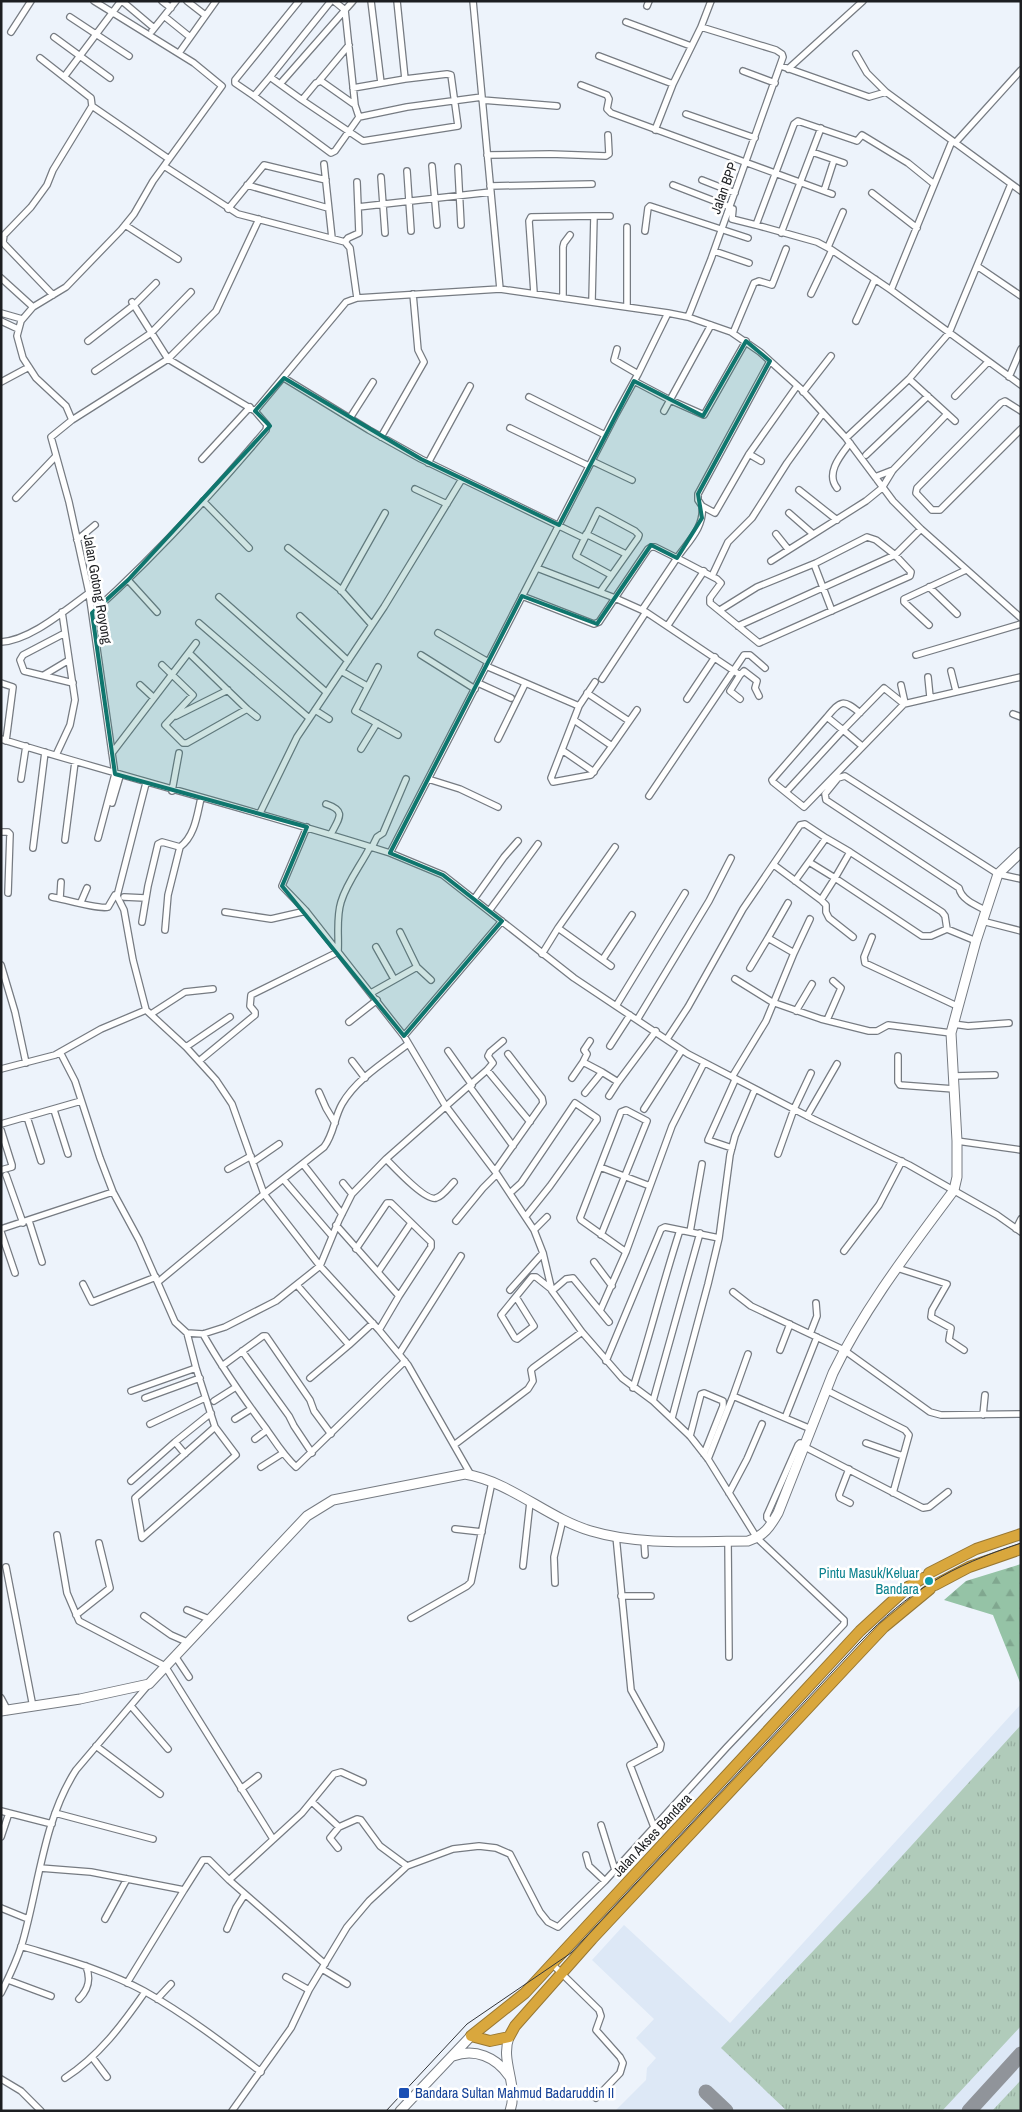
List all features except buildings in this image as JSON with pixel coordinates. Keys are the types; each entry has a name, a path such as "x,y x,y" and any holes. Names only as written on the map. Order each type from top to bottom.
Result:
{"highway":[{"name":"Jalan Akses Bandara","path":"471,2036 525,1993 855,1637 901,1594 926,1575 976,1549 1021,1534"},
{"name":"Jalan Akses Bandara","path":"509,2037 515,2026 562,1972 884,1626 933,1587 969,1567 1021,1549"},
{"path":"471,2036 490,2041 509,2037"}],"street":[{"path":"11,32 31,1"},
{"path":"94,1 194,63 222,86 164,166 125,225 66,287 33,307 22,319 18,329 18,342 29,367 36,378 66,406 72,420 168,359 219,307 259,219"},
{"path":"64,77 121,1 154,28"},
{"path":"162,1 171,8"},
{"path":"149,34 176,1"},
{"path":"187,1 205,16"},
{"path":"178,53 216,1"},
{"path":"254,96 332,1 345,10 355,105 358,117 335,151 328,152 237,85 235,81 299,1"},
{"path":"280,84 353,1"},
{"path":"371,1 381,83"},
{"path":"397,1 405,79"},
{"path":"473,1 500,289"},
{"path":"655,130 673,84 711,1"},
{"path":"788,69 862,1"},
{"path":"164,16 190,36"},
{"path":"70,17 129,56"},
{"path":"626,22 691,46"},
{"path":"701,26 780,52 783,57 781,66 868,98 886,92"},
{"path":"54,37 110,78"},
{"path":"302,100 349,45"},
{"path":"856,54 867,73 886,92 1021,190"},
{"path":"598,56 673,84"},
{"path":"40,58 91,98 92,106 53,170 47,185 31,207 4,236 3,242 5,245 53,295"},
{"name":"Jalan BPP","path":"688,317 722,230 781,66"},
{"path":"892,290 934,184 954,142 1021,70"},
{"path":"743,71 775,83"},
{"path":"270,77 360,140 365,141 457,126 459,123 451,74 405,79 353,88"},
{"path":"319,81 324,82 355,105"},
{"path":"581,85 607,95 609,99 607,109 611,113 832,194"},
{"path":"358,117 455,100 482,99 556,106"},
{"path":"92,106 169,159"},
{"path":"686,114 755,138"},
{"path":"756,225 796,122 799,121 857,141 862,135 908,163 934,184"},
{"path":"781,233 821,128"},
{"path":"487,155 550,154 606,156 608,154 608,135"},
{"path":"812,152 844,163"},
{"path":"824,191 834,160"},
{"path":"228,209 262,166 266,164 326,180"},
{"path":"324,164 332,238"},
{"path":"164,166 238,214 345,242 350,248 357,298"},
{"path":"432,166 437,225"},
{"path":"458,167 462,225"},
{"path":"407,171 411,230"},
{"path":"381,177 385,233"},
{"path":"702,180 734,196 735,200 731,218 810,240 830,249 892,290 949,334 1021,385"},
{"path":"345,242 350,237 359,233 357,182"},
{"path":"358,207 460,195 490,189 592,184"},
{"path":"837,488 833,483 833,473 848,440 909,379 949,334 1011,184"},
{"path":"247,185 328,208"},
{"path":"673,185 730,207"},
{"path":"872,194 917,228"},
{"path":"646,231 648,208 650,206 748,238"},
{"path":"791,208 799,210"},
{"path":"811,294 843,212"},
{"path":"592,301 594,216"},
{"path":"534,293 529,220 531,217 610,216"},
{"path":"125,225 178,259"},
{"path":"627,226 627,306"},
{"path":"562,297 563,247 564,242 570,235"},
{"path":"733,333 754,283 757,281 772,285 786,249"},
{"path":"714,251 749,263"},
{"path":"977,266 1021,296"},
{"path":"1,278 33,307"},
{"path":"856,321 875,279"},
{"path":"88,341 156,283"},
{"path":"255,411 346,302 357,298 500,289 627,306 688,317 733,333 770,361 803,392 848,440 866,462 882,488 921,529 1019,615"},
{"path":"95,371 151,333 191,292"},
{"path":"381,437 412,386 424,361 418,350 413,294"},
{"path":"92,613 128,580 203,500 266,430 267,425 250,407 168,359 133,304"},
{"path":"1,313 22,319"},
{"path":"390,853 668,313"},
{"path":"1,321 18,329"},
{"path":"664,411 711,325"},
{"path":"634,381 703,415 746,341"},
{"path":"616,349 614,360 638,374"},
{"path":"1009,377 1021,349"},
{"path":"803,392 831,356"},
{"path":"770,361 698,494 698,500 702,506 715,513 749,454 797,386"},
{"path":"955,396 988,362"},
{"path":"1,382 29,367"},
{"path":"284,378 381,437 428,463 559,525 626,554"},
{"path":"909,379 955,421"},
{"path":"350,418 373,382"},
{"path":"428,463 470,386"},
{"path":"866,455 928,396"},
{"path":"529,397 605,435"},
{"path":"1021,411 1005,401 1002,403 916,488 916,493 932,510 940,510 1021,429"},
{"path":"202,459 250,407"},
{"path":"712,576 728,542 752,518 787,463 823,413"},
{"path":"771,561 837,520 882,488 893,470 947,414"},
{"name":"Jalan Gotong Royong","path":"72,420 51,437 89,593 112,754 118,775"},
{"path":"510,428 632,480"},
{"path":"749,454 761,461"},
{"path":"16,498 56,456"},
{"path":"875,477 893,470"},
{"path":"260,813 297,737 372,625 462,479"},
{"path":"414,490 447,504"},
{"path":"799,490 837,520"},
{"path":"203,500 249,548"},
{"path":"602,679 676,558 692,539 702,518 702,506"},
{"path":"600,592 638,538 638,532 599,511 596,513 576,556 611,575"},
{"path":"341,591 385,513"},
{"path":"789,513 812,534"},
{"path":"77,540 95,525"},
{"path":"738,626 895,555 921,529"},
{"path":"776,534 788,549"},
{"path":"522,596 594,624 599,622 650,547 655,547 712,576 721,583 709,602 759,643 910,576 911,572 895,555 870,537 814,564 758,587 720,610"},
{"path":"288,548 341,591 372,625"},
{"path":"814,564 832,611"},
{"path":"537,568 644,611 668,624 740,675"},
{"path":"929,625 904,600 906,597 966,570"},
{"path":"668,624 704,572"},
{"path":"128,580 157,612"},
{"path":"929,586 957,614"},
{"path":"1,642 18,639 89,593"},
{"path":"219,597 326,692"},
{"path":"56,755 74,716 75,700 62,612"},
{"path":"300,616 348,661"},
{"path":"200,623 309,718"},
{"path":"916,655 1021,624"},
{"path":"65,633 20,658 23,671 73,683"},
{"path":"438,633 487,664 525,684 579,706"},
{"path":"112,754 196,643"},
{"path":"188,653 257,717"},
{"path":"649,796 746,654 750,655 765,668"},
{"path":"421,655 476,686 511,698"},
{"path":"687,699 715,657"},
{"path":"44,676 69,660"},
{"path":"162,665 201,703"},
{"path":"378,667 366,686 355,711 398,735"},
{"path":"740,699 730,691 742,671 757,681 755,688 759,696"},
{"path":"952,671 956,691"},
{"path":"341,672 366,686"},
{"path":"928,677 930,697"},
{"path":"860,713 848,702 844,702 833,710 773,778 773,782 802,806 806,806 904,703 1021,677"},
{"path":"595,682 579,706 551,778 552,781 589,776 594,772 636,710"},
{"path":"1,683 13,687 4,740 118,775 331,834 390,853 443,875 542,954 682,1050 807,1116 902,1161 997,1215 1018,1231 1021,1219"},
{"path":"498,738 525,684"},
{"path":"140,685 154,698"},
{"path":"901,685 904,703"},
{"path":"786,792 884,688 904,703"},
{"path":"170,719 228,690"},
{"path":"587,693 629,721"},
{"path":"193,696 170,719 166,726 182,742 187,743 248,709"},
{"path":"315,710 329,719"},
{"path":"1013,714 1021,717"},
{"path":"827,717 862,746"},
{"path":"574,720 612,746"},
{"path":"362,749 376,723"},
{"path":"21,779 26,746"},
{"path":"562,750 594,772"},
{"path":"33,848 45,752"},
{"path":"172,790 179,753"},
{"path":"66,840 75,762"},
{"path":"112,803 118,775"},
{"path":"98,838 118,775"},
{"path":"985,910 960,894 959,888 826,800 826,794 838,778 845,776 998,874 1021,879"},
{"path":"338,952 341,901 347,886 377,837 383,833 406,779"},
{"path":"428,779 460,789 498,807"},
{"path":"146,783 120,896 137,980 148,1012 186,1047 216,1080 232,1104 264,1194 320,1266 405,1361 471,1475"},
{"path":"165,930 168,895 180,847 186,843 192,832 201,798"},
{"path":"326,804 336,808 340,813 331,834"},
{"path":"667,1039 688,1007 743,909 802,824 850,852 942,912 947,930"},
{"path":"307,827 282,886 306,911 404,1036 447,1107 496,1172 526,1216 544,1253 552,1290"},
{"path":"1,832 8,832 10,834 8,893"},
{"path":"795,881 826,838"},
{"path":"474,899 518,841"},
{"path":"142,922 145,898 158,844 162,842 180,847"},
{"path":"489,911 538,844"},
{"path":"542,954 615,847"},
{"path":"821,900 850,852"},
{"path":"1,1993 21,1946 55,1813 67,1784 76,1770 187,1642 306,1516 318,1508 333,1500 466,1474 492,1482 590,1531 616,1536 644,1539 748,1541 757,1538 769,1529 778,1513 826,1390 844,1350 897,1268 954,1190 957,1177 957,1141 952,1029 985,910 998,874 1021,852"},
{"path":"637,1020 709,901 732,858"},
{"path":"809,862 922,936 931,936 947,930 976,941"},
{"path":"774,865 821,900 826,905 826,912 829,918 853,936"},
{"path":"60,898 61,882"},
{"path":"81,902 87,888"},
{"path":"616,1006 685,893"},
{"path":"52,897 104,908 108,907 115,895 145,898"},
{"path":"750,968 788,903"},
{"path":"225,912 271,919 306,911"},
{"path":"603,959 632,915"},
{"path":"732,1148 708,1140 734,1078 766,1021 772,1002 810,919"},
{"path":"982,921 1021,931"},
{"path":"404,1036 502,922"},
{"path":"558,928 611,966"},
{"path":"400,932 417,967 431,980"},
{"path":"872,936 864,957 865,963 957,1006"},
{"path":"768,938 794,953"},
{"path":"376,947 394,979"},
{"path":"199,1061 255,1015 250,1006 251,995 338,952"},
{"path":"1,965 9,990 26,1063"},
{"path":"371,993 417,967"},
{"path":"735,979 772,1002 796,1011 874,1032 888,1025 952,1029 1008,1023"},
{"path":"827,1020 842,988 834,981"},
{"path":"796,1011 812,984"},
{"path":"1,1070 60,1052 101,1029 148,1012 185,992 214,989"},
{"path":"349,1022 377,1000"},
{"path":"610,1046 630,1015"},
{"path":"186,1047 230,1017"},
{"path":"608,1096 656,1031"},
{"path":"187,1333 202,1334 225,1327 276,1301 320,1266 336,1225 352,1194 386,1159 487,1070 493,1063 488,1056 489,1053 503,1041"},
{"path":"572,1078 587,1054 584,1050 590,1041"},
{"path":"83,1284 92,1302 157,1279 324,1147 331,1138 341,1105 352,1090 408,1044"},
{"path":"644,1108 682,1050"},
{"path":"448,1051 513,1146"},
{"path":"60,1052 75,1081 113,1192 157,1279 175,1322 187,1333 215,1427 236,1455 142,1538 135,1498 215,1427"},
{"path":"456,1221 496,1172 542,1105 543,1100 508,1054"},
{"path":"898,1056 898,1082 900,1085 954,1089"},
{"path":"352,1061 365,1078"},
{"path":"583,1062 618,1082"},
{"path":"600,1311 626,1252 672,1126 704,1063"},
{"path":"807,1116 837,1064"},
{"path":"487,1070 530,1122"},
{"path":"585,1093 602,1072"},
{"path":"778,1154 794,1109 811,1073"},
{"path":"953,1076 995,1075"},
{"path":"672,1418 708,1284 718,1238 732,1148 756,1089"},
{"path":"320,1092 326,1108 335,1123"},
{"path":"1,1124 81,1101"},
{"path":"510,1193 521,1183 575,1103 596,1118 550,1186 526,1216"},
{"path":"54,1110 68,1154"},
{"path":"601,1235 647,1121 626,1110 621,1112 580,1218 601,1235 626,1252"},
{"path":"27,1117 41,1161"},
{"path":"1,1130 12,1165 4,1173 42,1262"},
{"path":"957,1141 1021,1150"},
{"path":"228,1169 252,1159 279,1144"},
{"path":"386,1159 414,1186 431,1198 441,1195 454,1182"},
{"path":"844,1251 879,1204 902,1161"},
{"path":"303,1164 342,1214"},
{"path":"690,1232 702,1164"},
{"path":"600,1168 650,1186"},
{"path":"283,1179 332,1236"},
{"path":"343,1182 352,1194"},
{"path":"15,1274 1,1230 113,1192"},
{"path":"356,1248 387,1203 391,1203 432,1245 379,1330"},
{"path":"534,1230 547,1217"},
{"path":"378,1272 411,1223"},
{"path":"336,1225 399,1296"},
{"path":"606,1361 659,1231 664,1227 718,1238"},
{"path":"633,1388 648,1342 663,1280 680,1230"},
{"path":"653,1401 700,1234"},
{"path":"510,1290 544,1253"},
{"path":"399,1354 461,1256"},
{"path":"594,1262 612,1286"},
{"path":"897,1268 947,1284 931,1313 931,1317 951,1328 949,1340 964,1350"},
{"path":"232,2111 291,2028 309,1990 346,1927 407,1866 453,1849 479,1846 496,1848 510,1854 540,1912 548,1922 558,1927 605,1881 844,1624 843,1617 757,1538 706,1457 690,1436 653,1401 633,1388 606,1361 582,1332 552,1290 534,1277 530,1278 500,1317 517,1339 534,1326 516,1297"},
{"path":"552,1290 566,1279 574,1278 609,1322"},
{"path":"296,1285 349,1345"},
{"path":"733,1292 751,1306 844,1350 930,1412 941,1415 1021,1414"},
{"path":"810,1334 817,1316 816,1303"},
{"path":"310,1378 373,1323"},
{"path":"780,1350 790,1324"},
{"path":"454,1445 528,1390 533,1382 531,1370 582,1332"},
{"path":"202,1334 251,1409 283,1453 296,1467 405,1361"},
{"path":"222,1366 266,1336 331,1434"},
{"path":"786,1418 818,1337"},
{"path":"242,1351 289,1416 312,1453"},
{"path":"706,1457 748,1354"},
{"path":"131,1391 196,1368"},
{"path":"145,1398 200,1378"},
{"path":"214,1401 236,1387"},
{"path":"826,1390 905,1430 909,1438 893,1493"},
{"path":"690,1436 701,1394 704,1393 723,1401 706,1457"},
{"path":"983,1415 986,1395"},
{"path":"732,1396 812,1429"},
{"path":"150,1424 205,1398"},
{"path":"235,1420 251,1409"},
{"path":"131,1481 175,1442 212,1414"},
{"path":"729,1493 748,1459 762,1424"},
{"path":"256,1439 267,1430"},
{"path":"175,1442 185,1454"},
{"path":"866,1443 903,1456"},
{"path":"805,1445 849,1470 925,1508 948,1492"},
{"path":"261,1466 283,1453"},
{"path":"849,1470 839,1497 850,1503"},
{"path":"411,1618 468,1586 471,1582 492,1482"},
{"path":"523,1566 530,1502"},
{"path":"555,1583 554,1557 563,1519"},
{"path":"455,1529 482,1532"},
{"path":"57,1535 67,1593 76,1615 81,1622 165,1666 273,1838"},
{"path":"616,1536 631,1690 661,1744 660,1749 630,1765 654,1827"},
{"path":"644,1539 645,1555"},
{"path":"728,1541 729,1657"},
{"path":"76,1615 110,1588 99,1543"},
{"path":"6,1567 33,1707"},
{"path":"621,1596 651,1596"},
{"path":"187,1610 209,1619"},
{"path":"144,1616 171,1635 187,1642"},
{"path":"175,1656 189,1677"},
{"path":"1,1698 5,1711 149,1684"},
{"path":"131,1706 168,1749"},
{"path":"96,1746 160,1794"},
{"path":"229,1880 312,1802 337,1772 363,1782"},
{"path":"241,1789 258,1776"},
{"path":"312,1802 339,1827"},
{"path":"1,1811 52,1824"},
{"path":"1,1837 9,1813"},
{"path":"55,1813 153,1839"},
{"path":"338,1848 330,1838 339,1827 357,1819 361,1820 380,1846 407,1866"},
{"path":"601,1825 615,1870"},
{"path":"586,1855 589,1866 605,1881"},
{"path":"127,1984 184,1890 203,1860 206,1859 210,1860 229,1880 324,1967 347,1984"},
{"path":"40,1868 91,1872 184,1890"},
{"path":"105,1919 127,1879"},
{"path":"227,1929 236,1908 245,1894"},
{"path":"1,1908 28,1919"},
{"path":"21,1946 86,1966 144,1992 218,2038 261,2072"},
{"path":"552,1964 599,2010 600,2016 596,2030 623,2063 620,2073 596,2098"},
{"path":"78,1999 85,1991 90,1979 86,1966"},
{"path":"286,1977 309,1990"},
{"path":"8,1980 51,1996"},
{"path":"157,1999 171,1984"},
{"path":"65,2078 106,2044 144,1992"},
{"name":"Jalan Akses Bandara","path":"400,2111 471,2036"},
{"path":"509,2037 506,2054 512,2080 513,2097 510,2111"},
{"path":"451,2057 468,2052 483,2055 502,2067 512,2080"},
{"path":"92,2057 107,2077"},
{"path":"2,2080 21,2091 41,2111"}],"highlighted area":[{"path":"746,341 770,361 698,494 702,518 677,558 651,545 597,624 522,596 390,853 443,875 502,921 404,1036 282,886 307,827 115,774 92,613 128,580 270,426 255,411 284,378 421,459 559,525 634,381 703,416"}],"shaded area":[{"path":"1021,1704 1021,2111 615,2111 646,2080 647,2068 656,2058 636,2038 654,2019 592,1960 624,1925 730,2023"}],"green space":[{"path":"1021,1564 1021,1685 993,1615 944,1600 966,1581"},
{"path":"1021,1725 1021,2026 942,2111 787,2111 721,2048 872,1889"},
{"path":"1021,2080 1021,2111 992,2111"}],"taxiway":[{"path":"969,2111 1021,2054"},
{"path":"706,2092 726,2111"}],"tram line":[{"path":"386,2111 467,2024 571,1953 858,1644 896,1608 932,1582 952,1571 1021,1543"}],"place":[{"name":"Pintu Masuk/Keluar Bandara","path":"929,1581"},
{"name":"Bandara Sultan Mahmud Badaruddin II","path":"404,2093"}]}
